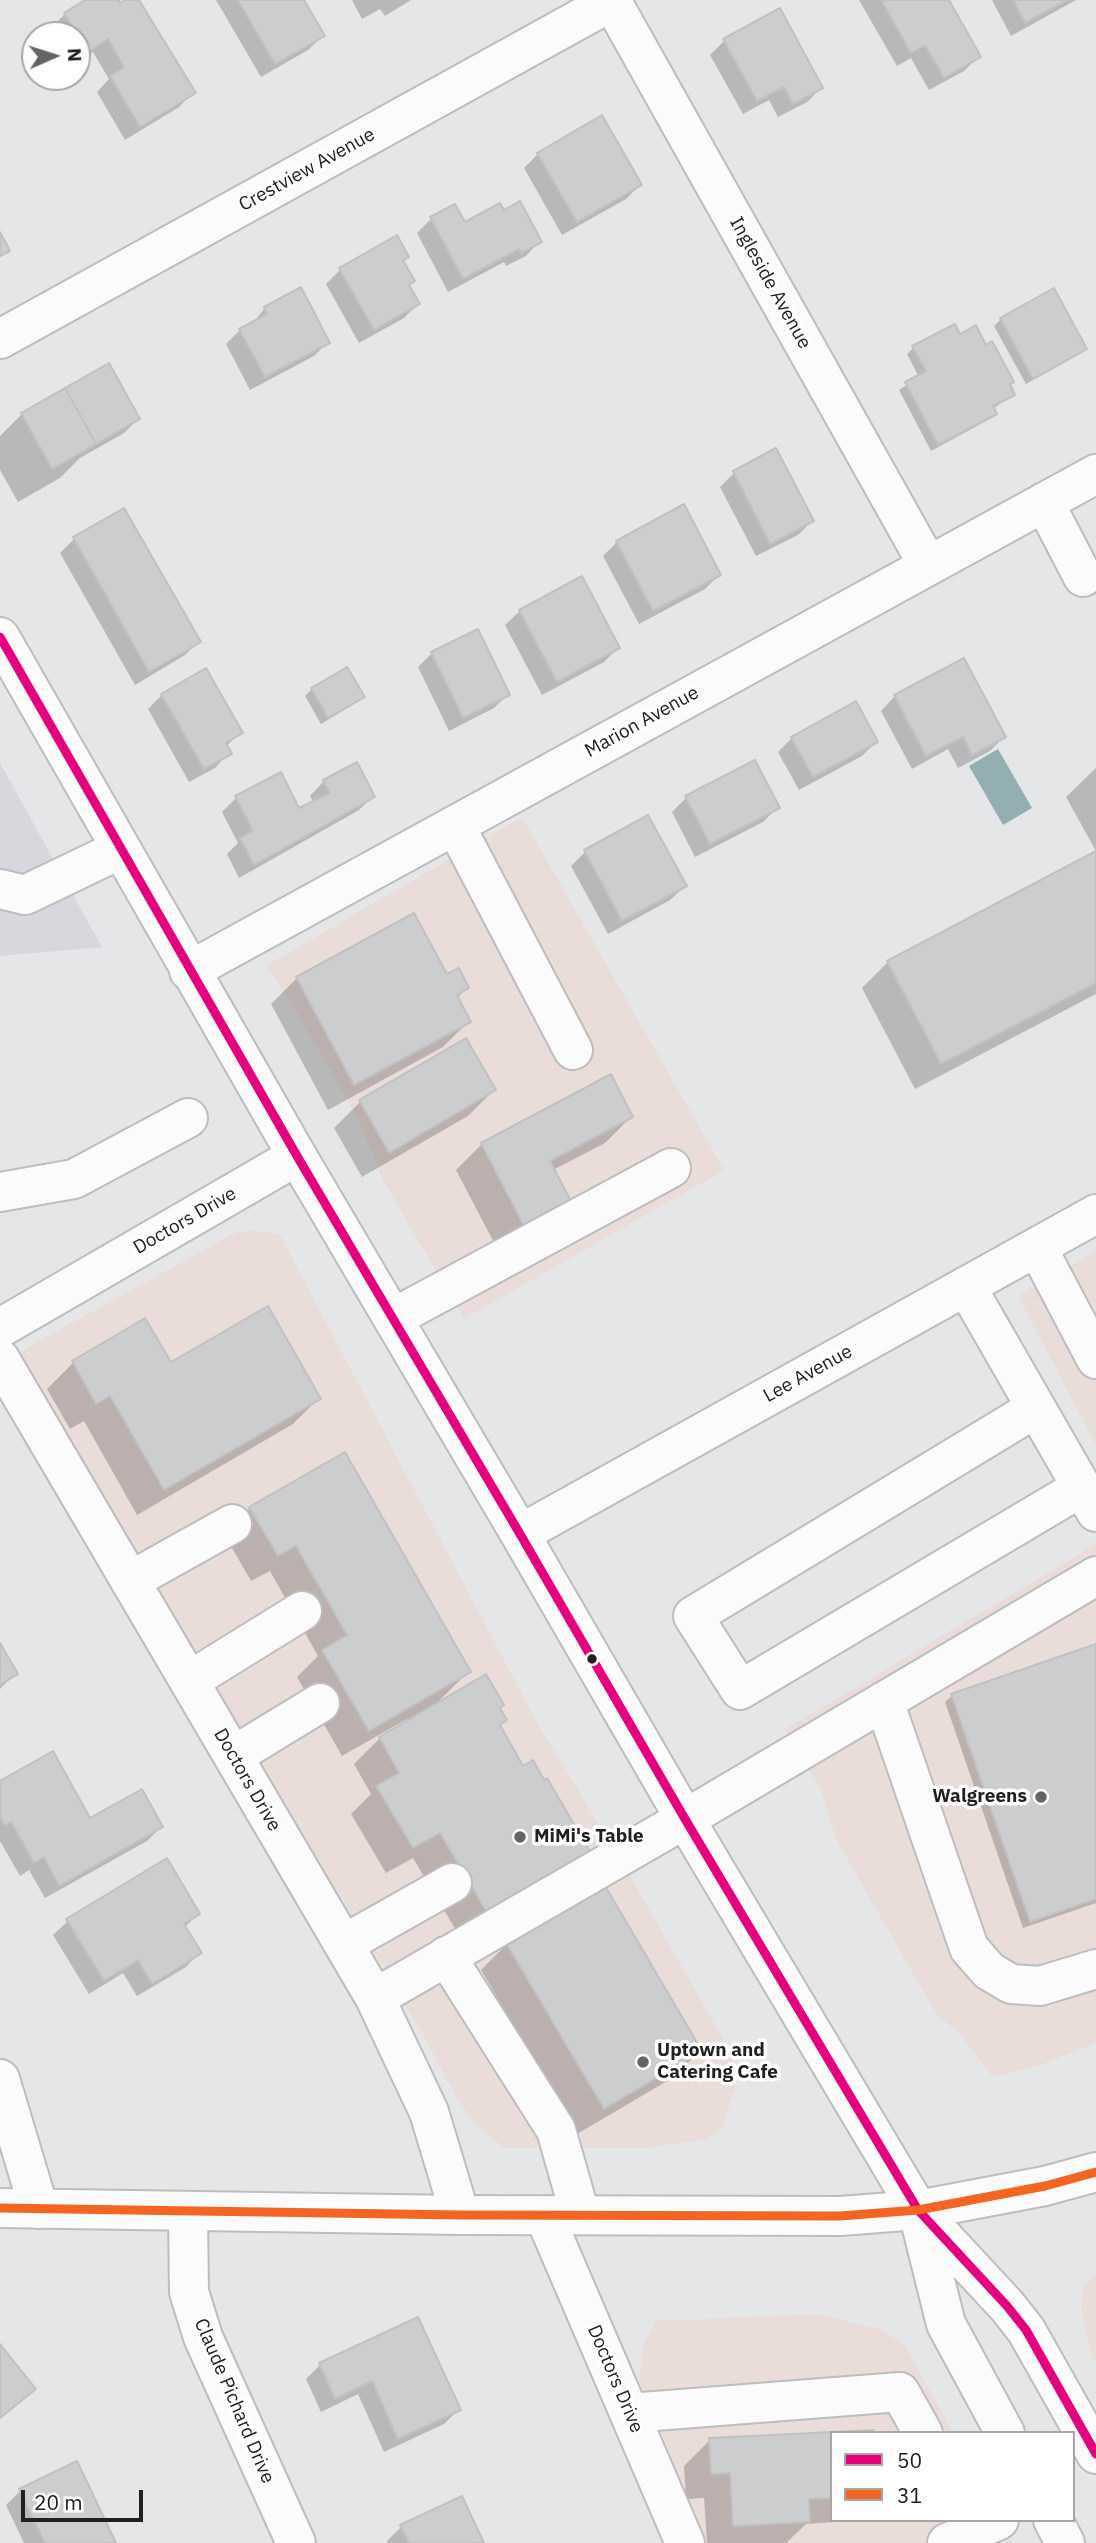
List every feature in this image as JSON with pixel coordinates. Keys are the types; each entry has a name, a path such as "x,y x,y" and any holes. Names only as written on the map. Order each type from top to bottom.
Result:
{"street":[{"name":"Crestview Avenue","path":"0,340 612,0"},
{"name":"Ingleside Avenue","path":"612,0 928,565"},
{"name":"Marion Avenue","path":"189,971 1096,474"},
{"path":"1044,502 1078,579"},
{"path":"0,637 189,971 685,1819 918,2210 1026,2330 1096,2454"},
{"path":"455,825 573,1050"},
{"path":"0,889 25,895 121,849"},
{"path":"0,1192 74,1179 188,1118"},
{"name":"Doctors Drive","path":"0,1328 297,1156"},
{"path":"393,1318 671,1168"},
{"name":"Lee Avenue","path":"520,1534 1096,1214"},
{"path":"1037,1247 1093,1344"},
{"path":"966,1286 1089,1499 740,1690 693,1616 1036,1408"},
{"name":"Doctors Drive","path":"0,1359 375,1998 429,2112 460,2216"},
{"path":"130,1581 232,1524"},
{"path":"375,1998 685,1819 1096,1576"},
{"path":"189,1681 302,1611"},
{"path":"884,1701 969,1948 989,1971 1011,1984 1040,1986 1096,1969"},
{"path":"233,1756 320,1703"},
{"path":"344,1944 452,1883"},
{"name":"Doctors Drive","path":"446,1956 555,2130 562,2215 629,2413 685,2543"},
{"path":"0,2079 39,2209"},
{"path":"0,2208 460,2216 840,2216 918,2210 1045,2186 1096,2172"},
{"path":"918,2210 946,2324 1004,2431"},
{"name":"Claude Pichard Drive","path":"188,2213 189,2292 196,2315 296,2543"},
{"path":"629,2413 900,2392 922,2431"},
{"path":"1054,2522 1065,2543"}],"shaded area":[{"path":"0,763 102,947 0,956"},
{"path":"522,817 724,1170 464,1319 384,1182 357,1116 287,996 266,966"},
{"path":"254,1230 280,1235 535,1719 630,1876 727,2046 736,2068 737,2082 722,2128 707,2139 647,2148 504,2148 474,2123 19,1355 26,1348 237,1232"},
{"path":"1096,1251 1096,1445 1018,1296"},
{"path":"1096,1544 1096,2043 1035,2067 993,2077 960,2035 935,2012 836,1839 819,1785 784,1730"},
{"path":"1096,2275 1096,2364 1091,2355 1081,2308 1083,2287"},
{"path":"819,2314 882,2330 905,2345 952,2431 830,2431 830,2522 1002,2522 1013,2543 707,2543 639,2379 644,2343 656,2321"}],"water":[{"path":"998,749 1032,808 1003,825 969,766"}],"building":[{"path":"85,0 119,0 120,3 125,0 139,0 196,93 140,127 110,76 124,67 108,39 91,50 91,21 69,21 64,13"},
{"path":"238,0 304,0 325,36 275,64"},
{"path":"881,0 949,0 981,57 944,78 925,45 911,53"},
{"path":"1013,0 1067,0 1025,23"},
{"path":"780,8 823,88 793,104 784,87 757,101 723,39"},
{"path":"602,115 642,185 577,222 537,153"},
{"path":"520,201 542,242 521,253 519,249 463,279 430,217 455,204 465,222 500,203 504,210"},
{"path":"0,232 10,251 0,256"},
{"path":"397,235 409,257 403,260 415,281 409,285 420,304 374,330 339,268"},
{"path":"301,287 330,343 265,377 239,329 267,314 264,307"},
{"path":"1054,288 1087,349 1033,379 1000,318"},
{"path":"955,324 960,334 976,325 986,345 992,341 1014,382 1010,384 1015,395 993,406 997,414 938,445 905,382 926,371 912,346"},
{"path":"109,363 140,419 96,444 65,388"},
{"path":"65,388 96,444 52,469 21,413"},
{"path":"776,448 814,521 770,544 733,471"},
{"path":"684,504 721,575 653,611 616,541"},
{"path":"124,508 201,642 149,672 73,537"},
{"path":"582,576 620,648 557,682 519,610"},
{"path":"478,629 510,695 463,718 431,652"},
{"path":"964,658 1006,737 972,755 963,737 926,756 894,695"},
{"path":"347,667 365,697 328,718 311,688"},
{"path":"206,668 243,733 226,743 232,754 204,769 161,694"},
{"path":"856,701 878,742 813,777 791,737"},
{"path":"755,760 780,808 710,844 685,796"},
{"path":"357,762 375,797 254,865 240,838 253,831 235,796 281,772 299,808 330,793 323,780"},
{"path":"648,815 687,886 622,921 584,850"},
{"path":"1096,851 1096,983 941,1064 887,961"},
{"path":"414,913 447,974 459,968 469,988 457,995 471,1022 354,1085 296,977"},
{"path":"466,1038 496,1090 389,1153 359,1100"},
{"path":"611,1074 633,1117 550,1161 574,1207 527,1232 481,1143"},
{"path":"268,1306 321,1399 164,1490 110,1396 96,1404 72,1361 145,1318 171,1362"},
{"path":"345,1452 471,1672 369,1731 322,1650 347,1635 296,1546 278,1556 249,1507"},
{"path":"0,1643 18,1674 0,1685"},
{"name":"Walgreens","path":"1096,1644 1096,1899 1030,1922 951,1694"},
{"path":"486,1674 504,1705 500,1708 507,1720 500,1725 523,1766 533,1760 544,1780 547,1778 593,1857 490,1918 440,1833 413,1848 376,1786 399,1773 379,1737"},
{"path":"53,1751 90,1818 142,1789 163,1827 59,1886 44,1857 34,1863 11,1822 5,1826 0,1816 0,1781"},
{"path":"167,1858 200,1914 184,1924 202,1953 152,1984 138,1960 104,1981 66,1919"},
{"path":"604,1884 702,2051 604,2109 506,1943"},
{"path":"418,2317 461,2410 398,2439 372,2381 335,2399 319,2363"},
{"path":"0,2344 36,2389 0,2418"},
{"path":"830,2432 830,2498 809,2499 810,2522 733,2526 730,2473 711,2474 709,2438"},
{"path":"77,2461 116,2543 45,2543 19,2489"},
{"path":"462,2496 484,2543 409,2543 400,2525"}],"transit line":[{"name":"50","path":"0,637 297,1156 685,1819 918,2210 1026,2330 1096,2454"},
{"name":"31","path":"0,2208 460,2215 840,2216 918,2210 1045,2186 1096,2172"}],"place":[{"name":"Walgreens","path":"1041,1797"},
{"name":"MiMi's Table","path":"520,1837"},
{"name":"Uptown and Catering Cafe","path":"643,2062"}]}
